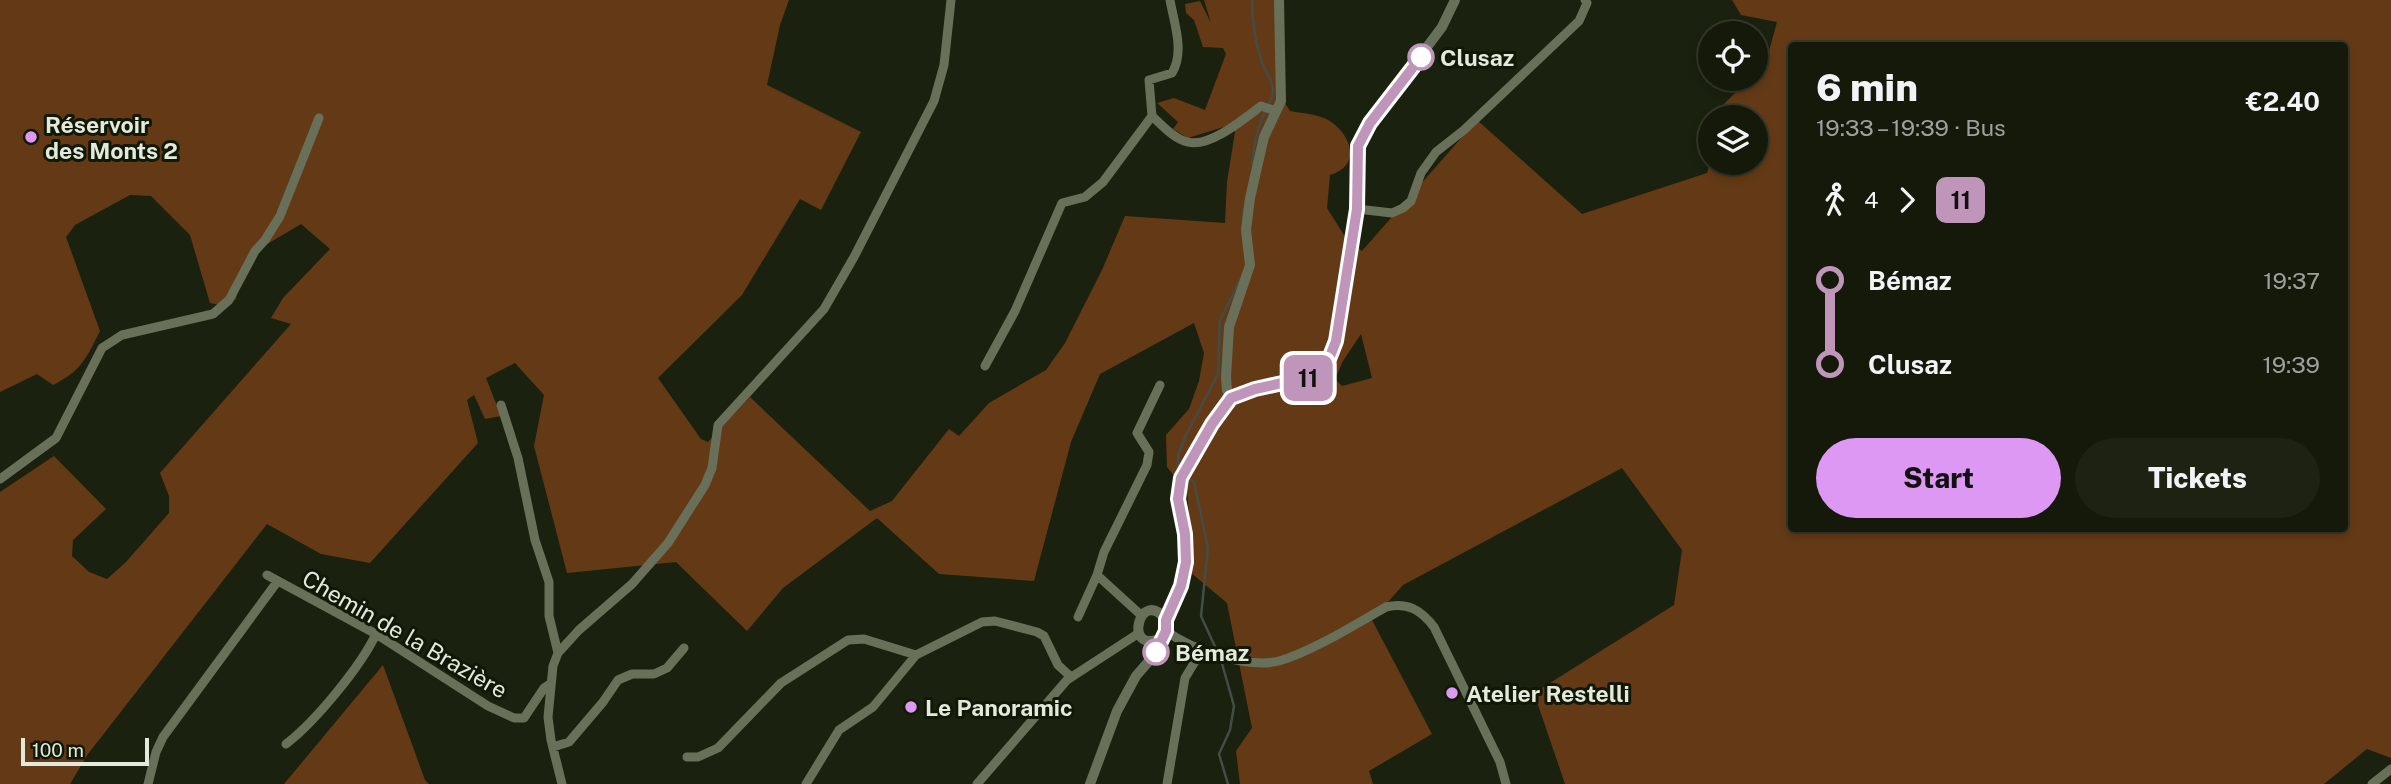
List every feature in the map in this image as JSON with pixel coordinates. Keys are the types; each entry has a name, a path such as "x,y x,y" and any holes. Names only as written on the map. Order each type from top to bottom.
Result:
{"street":[{"path":"562,784 548,717 552,666 558,653 579,630 632,584 668,543 705,485 712,468 718,425 824,309 908,155 934,101 944,65 951,0"},
{"path":"985,366 1015,311 1062,203 1085,197 1103,182 1152,116 1149,80 1172,73 1179,53 1170,0"},
{"path":"1152,116 1172,134 1188,142 1203,142 1269,109 1281,100 1279,0"},
{"path":"1090,784 1117,711 1147,662 1155,654 1181,586 1187,554 1178,488 1188,464 1212,424 1237,396 1310,377 1327,364 1338,331 1357,209 1359,142 1370,123 1442,27 1455,0"},
{"path":"1357,209 1392,213 1411,201 1421,173 1436,152 1464,130 1579,21 1587,3 1585,0"},
{"path":"1237,396 1227,366 1232,314 1250,265 1246,230 1269,109"},
{"path":"0,479 56,438 102,348 122,335 198,319 222,309 255,251 280,216 319,118"},
{"path":"1078,617 1104,552 1147,465 1149,453 1139,438 1138,428 1160,384"},
{"path":"501,405 517,458 535,540 549,582 549,616 558,653"},
{"path":"1147,662 1149,649 1138,624 1142,615 1154,611 1167,600 1183,574"},
{"name":"Chemin de la Brazière","path":"267,575 376,635 488,706 514,718 524,718 544,688 550,684"},
{"path":"1097,575 1142,615"},
{"path":"148,784 156,752 163,737 277,582"},
{"path":"1154,611 1161,614 1165,630 1202,650 1249,661 1278,662 1318,644 1386,607 1396,605 1417,610 1434,627 1500,762 1506,784"},
{"path":"806,784 839,730 873,707 916,655 982,622 995,621 1044,636 1058,665 1072,677"},
{"path":"1143,636 1154,641 1165,630"},
{"path":"286,744 316,716 356,666 376,635"},
{"path":"977,784 1072,677 1143,636"},
{"path":"687,757 698,757 718,748 781,682 848,640 864,639 916,655"},
{"path":"553,747 569,742 618,680 632,674 654,674 667,668 684,648"},
{"path":"1167,784 1185,678 1202,650"},
{"path":"2372,784 2391,769"}],"shaded area":[{"path":"0,0 789,0 780,25 767,85 861,132 821,210 800,199 742,295 658,378 701,439 708,442 750,397 870,511 892,501 949,429 959,436 989,403 1046,370 1065,343 1102,270 1125,216 1225,223 1227,182 1235,132 1227,126 1188,138 1173,129 1178,122 1157,103 1174,98 1205,110 1226,54 1223,48 1203,47 1194,20 1186,13 1185,4 1200,1 1211,23 1204,0 1275,0 1278,92 1290,111 1324,118 1333,123 1346,138 1350,155 1341,170 1330,175 1327,208 1347,240 1362,251 1477,120 1582,214 1701,175 1768,175 1768,105 1724,105 1737,91 1768,91 1768,55 1777,22 1741,15 1732,0 2391,0 2391,758 2367,749 2324,784 1565,784 1534,693 1674,605 1682,550 1622,468 1403,585 1372,620 1432,734 1369,771 1373,784 1240,784 1236,751 1252,728 1227,603 1190,572 1187,492 1167,467 1166,435 1189,409 1199,381 1204,353 1194,323 1100,374 1071,442 1034,581 939,574 877,518 783,588 747,631 676,562 567,573 534,446 544,395 515,363 486,378 501,416 485,419 474,395 467,400 478,443 370,563 321,554 267,524 88,754 70,784 0,784 0,492 54,456 106,509 73,540 72,556 89,572 107,579 126,562 169,513 169,496 160,473 291,324 271,318 283,298 330,249 301,224 264,246 240,275 236,299 225,306 210,303 190,235 151,196 130,195 75,225 66,237 100,331 76,369 53,385 37,374 0,392","holes":["1361,334 1372,378 1342,386 1335,379"]},
{"path":"383,665 425,780 429,784 284,784"}],"waterway":[{"path":"1252,0 1256,41 1273,90 1259,128 1252,164"},
{"path":"1242,229 1244,208"},
{"path":"1178,473 1178,455 1186,435 1218,374 1220,320 1240,280"},
{"path":"1187,478 1194,482 1208,548 1201,616 1217,651"},
{"path":"1221,660 1234,706 1230,730 1219,754 1228,784"}],"bus line":[{"name":"11","path":"1156,652 1165,634 1166,620 1181,586 1186,562 1185,534 1178,499 1181,478 1212,424 1231,398 1255,389 1310,377 1322,370 1331,357 1336,341 1357,209 1358,146 1370,123 1421,57"}],"place":[{"name":"Clusaz","path":"1421,57"},
{"name":"Réservoir des Monts 2","path":"31,137"},
{"name":"Bémaz","path":"1156,652"},
{"name":"Atelier Restelli","path":"1452,693"},
{"name":"Le Panoramic","path":"911,707"}]}
